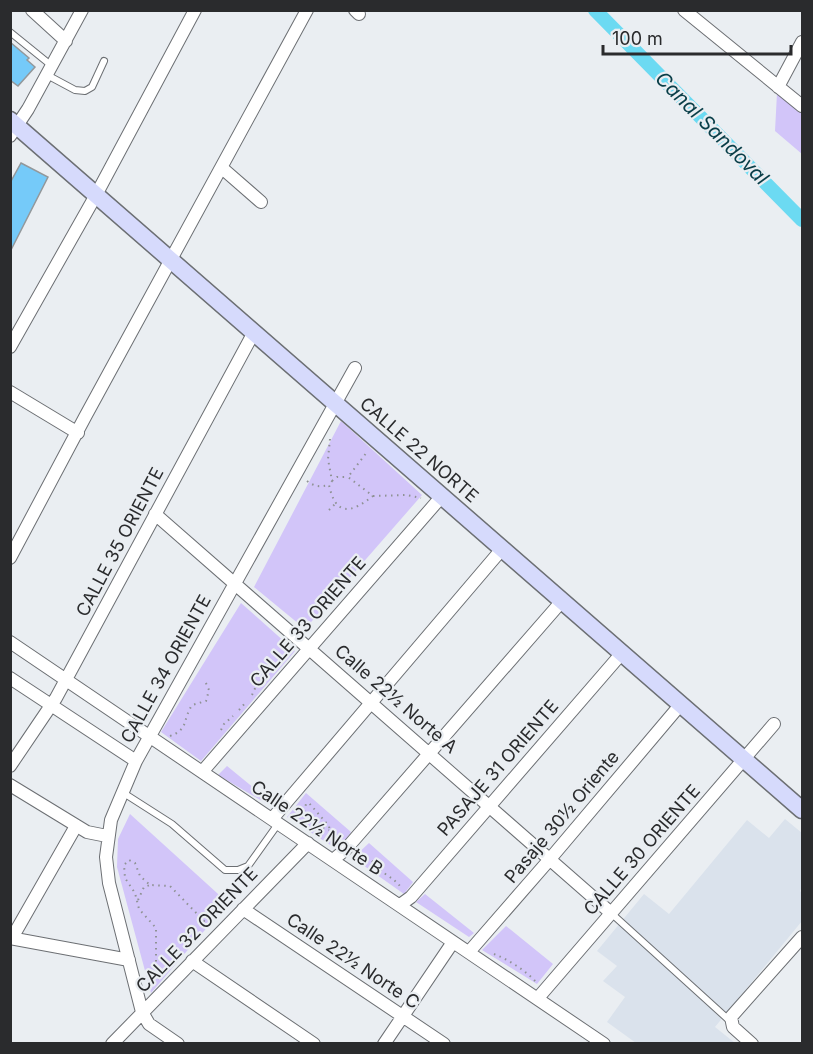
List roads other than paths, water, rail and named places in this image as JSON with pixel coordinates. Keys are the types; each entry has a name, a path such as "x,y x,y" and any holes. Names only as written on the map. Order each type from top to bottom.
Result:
{"street":[{"path":"32,10 66,41"},
{"path":"13,127 50,71 82,10"},
{"path":"10,347 96,195 195,10"},
{"path":"10,558 307,10"},
{"path":"690,12 802,106"},
{"path":"778,87 802,42"},
{"name":"CALLE 22 NORTE","path":"13,127 172,260 379,441 437,501 502,549 802,810"},
{"path":"222,168 261,202"},
{"name":"CALLE 35 ORIENTE","path":"10,766 66,680 254,332"},
{"name":"CALLE 34 ORIENTE","path":"142,1012 109,883 106,857 107,836 115,808 136,761 355,368"},
{"path":"10,392 78,433"},
{"name":"CALLE 33 ORIENTE","path":"202,772 437,501"},
{"name":"Calle 22½ Norte A","path":"155,514 611,913"},
{"path":"275,821 281,807 502,549"},
{"path":"333,860 346,849 562,601"},
{"name":"Calle 22½ Norte B","path":"10,642 453,942 473,947 541,994 604,1044"},
{"name":"PASAJE 31 ORIENTE","path":"400,905 411,897 622,653"},
{"path":"10,678 136,761"},
{"name":"Pasaje 30½ Oriente","path":"473,947 681,704"},
{"name":"CALLE 30 ORIENTE","path":"541,994 774,724"},
{"path":"10,785 91,834 107,836"},
{"path":"76,826 11,938 129,960"},
{"name":"CALLE 32 ORIENTE","path":"112,1044 308,843"},
{"name":"Calle 22½ Norte C","path":"243,909 444,1044"},
{"path":"752,1044 733,1027 732,1017 802,937"},
{"path":"384,1044 453,942"},
{"path":"192,961 314,1044"},
{"path":"142,1012 149,1024 178,1044"}],"lane":[{"path":"10,32 50,71 75,90 85,91 92,87 104,61"},
{"path":"122,792 172,824 225,870 238,870 248,866 275,821"},
{"path":"611,913 732,1017"}],"waterway":[{"name":"Canal Sandoval","path":"595,10 802,220"}]}
